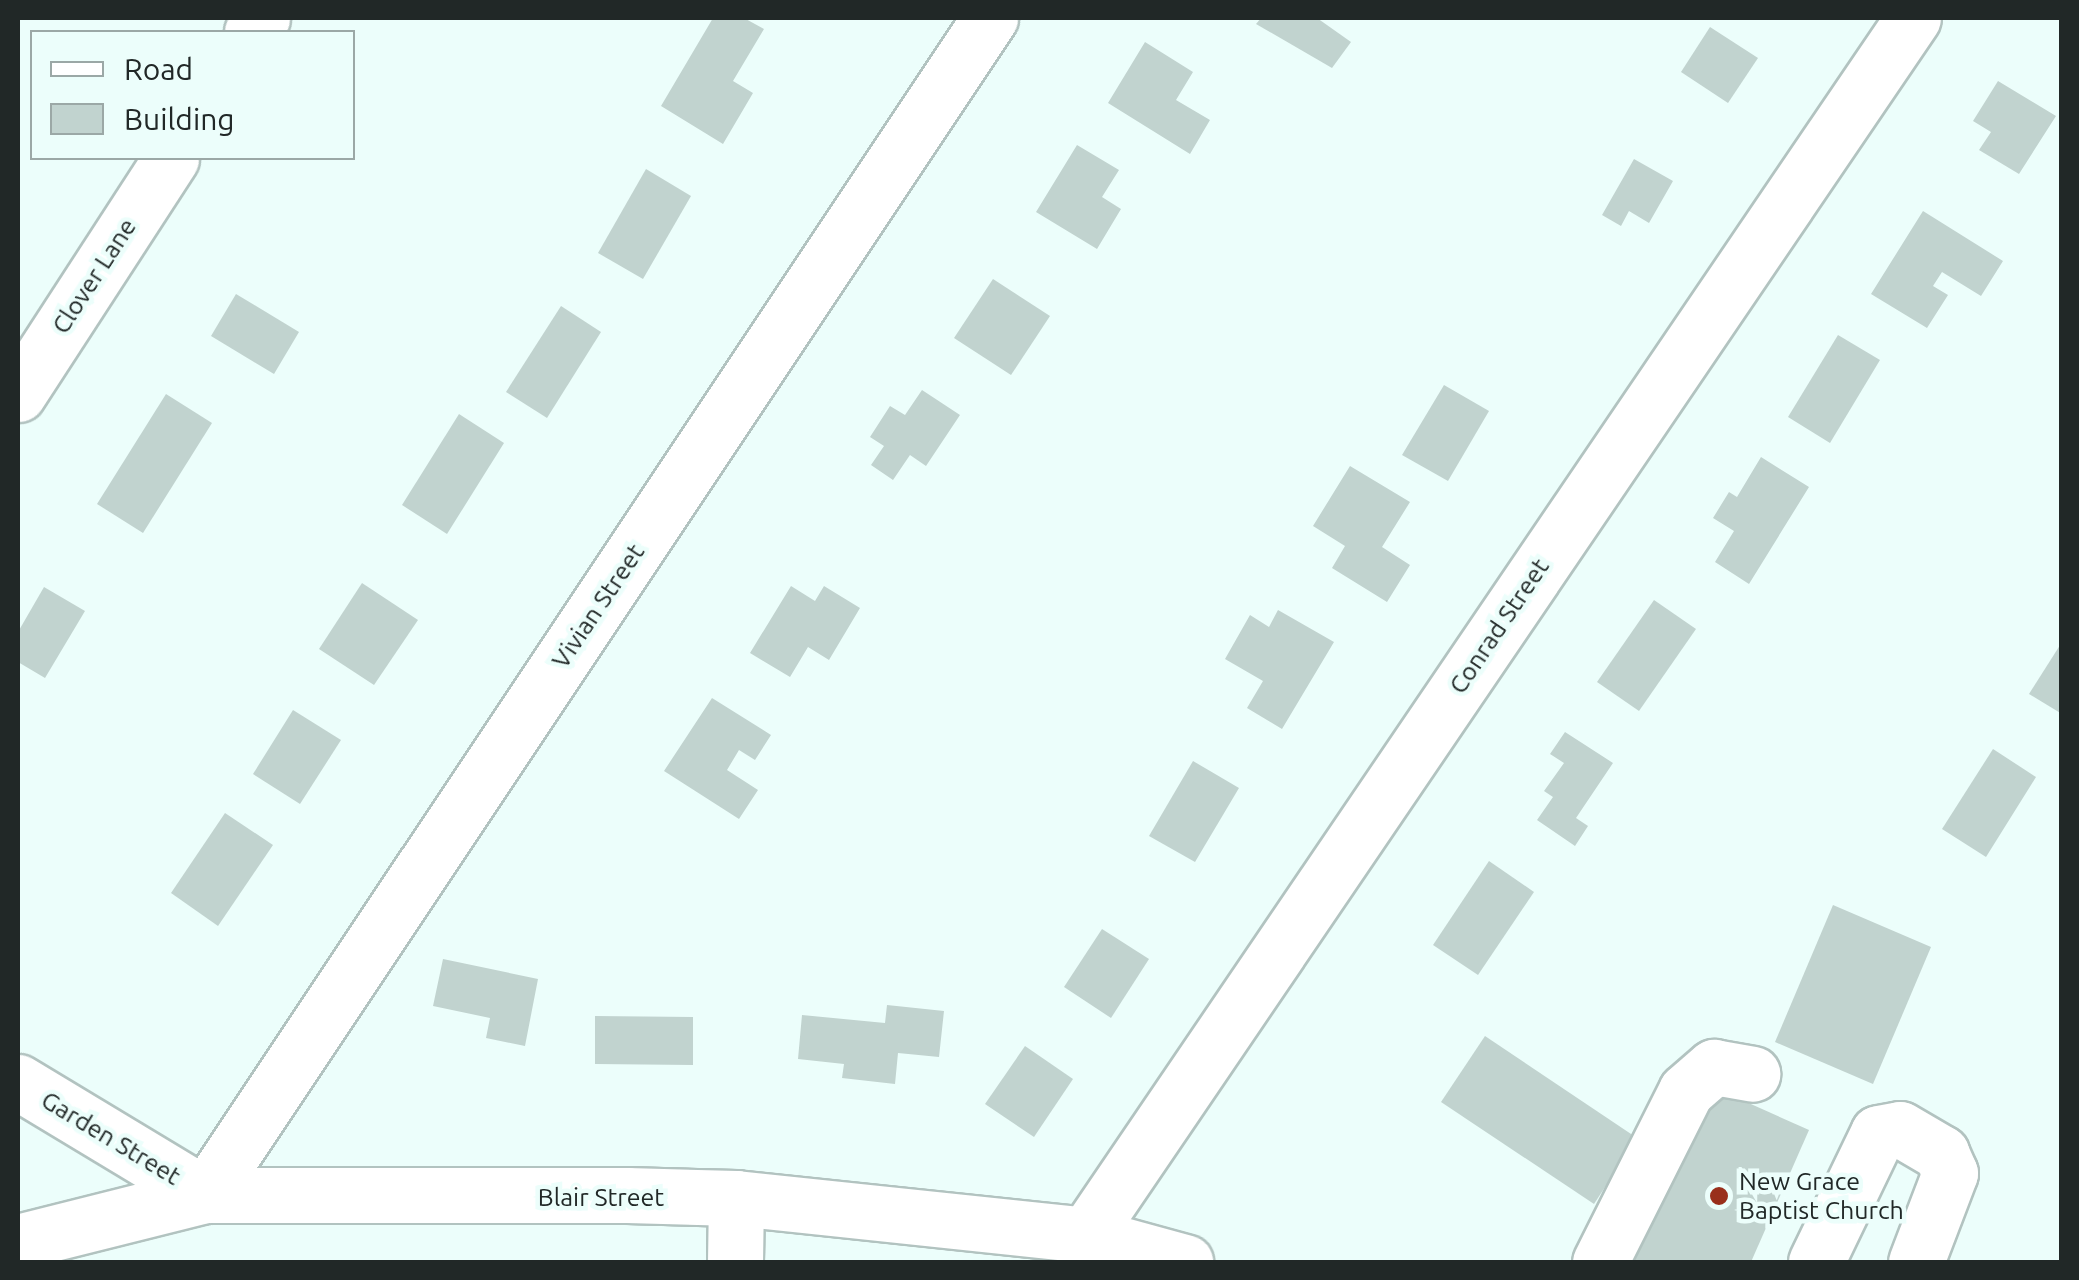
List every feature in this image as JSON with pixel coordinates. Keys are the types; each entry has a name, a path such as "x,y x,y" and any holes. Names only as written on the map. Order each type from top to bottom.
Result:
{"street":[{"name":"Vivian Street","path":"205,1195 990,18"},
{"name":"Conrad Street","path":"1086,1235 1897,23"},
{"name":"Clover Lane","path":"18,394 170,160"},
{"path":"1600,1262 1686,1091 1714,1067 1752,1074"},
{"name":"Garden Street","path":"18,1082 205,1195"},
{"path":"1816,1262 1878,1133 1900,1129 1941,1152 1950,1172 1916,1262"},
{"name":"Blair Street","path":"18,1242 205,1195 736,1198 1086,1235 1185,1262"},
{"path":"735,1262 736,1198"}],"building":[{"path":"713,18 744,18 764,29 733,81 753,93 723,144 661,106"},
{"path":"1261,18 1317,18 1351,42 1332,68 1256,24"},
{"path":"1710,27 1758,58 1728,103 1681,72"},
{"path":"1145,42 1193,72 1176,100 1210,120 1190,154 1108,103"},
{"path":"1998,81 2056,116 2019,174 1979,150 1991,132 1973,121"},
{"path":"1077,145 1119,170 1102,197 1121,209 1097,249 1036,212"},
{"path":"1634,159 1673,181 1649,223 1629,211 1621,226 1602,215"},
{"path":"646,169 691,196 643,279 598,253"},
{"path":"1923,211 2003,261 1981,296 1942,272 1933,286 1948,295 1927,328 1871,294"},
{"path":"993,279 1050,316 1011,375 954,338"},
{"path":"236,294 299,332 274,374 211,336"},
{"path":"561,306 601,332 547,418 506,392"},
{"path":"1838,335 1880,360 1830,443 1788,417"},
{"path":"1444,385 1489,411 1448,481 1402,455"},
{"path":"922,390 960,415 926,466 910,455 893,480 871,465 884,446 870,437 890,406 905,415"},
{"path":"166,394 212,423 143,533 97,504"},
{"path":"459,414 504,443 447,534 402,505"},
{"path":"1761,457 1809,487 1749,584 1715,562 1734,531 1713,518 1729,492 1737,497"},
{"path":"1350,466 1410,502 1382,547 1410,565 1387,602 1332,568 1345,546 1313,526"},
{"path":"362,583 418,620 374,685 319,649"},
{"path":"791,586 815,601 824,586 860,608 829,660 808,647 790,677 750,653"},
{"path":"44,587 85,611 45,678 18,662 18,632"},
{"path":"1654,600 1696,629 1639,711 1597,682"},
{"path":"1278,610 1334,642 1282,729 1247,708 1263,681 1225,659 1250,615 1269,627"},
{"path":"2062,642 2062,714 2029,694"},
{"path":"712,698 771,735 755,760 739,750 727,770 758,790 739,819 664,771"},
{"path":"293,710 341,740 300,804 253,774"},
{"path":"1565,732 1613,763 1576,818 1588,826 1575,846 1537,820 1553,797 1544,791 1564,763 1550,754"},
{"path":"1993,749 2036,777 1986,857 1942,829"},
{"path":"1193,761 1239,788 1195,862 1149,836"},
{"path":"225,813 273,845 218,926 171,893"},
{"path":"1489,861 1534,892 1478,975 1433,945"},
{"path":"1833,905 1931,947 1873,1084 1775,1042"},
{"path":"1102,929 1149,959 1111,1018 1064,987"},
{"path":"443,959 538,979 525,1046 486,1038 490,1018 433,1006"},
{"path":"887,1005 944,1011 939,1057 898,1053 895,1084 842,1078 844,1064 798,1059 802,1015 885,1023"},
{"path":"595,1016 693,1017 693,1065 595,1064"},
{"path":"1485,1036 1637,1138 1594,1204 1441,1102"},
{"path":"1025,1046 1073,1079 1034,1137 985,1104"},
{"name":"New Grace Baptist Church","path":"1706,1084 1809,1130 1751,1262 1628,1262"}],"place":[{"name":"New Grace Baptist Church","path":"1719,1196"}]}
